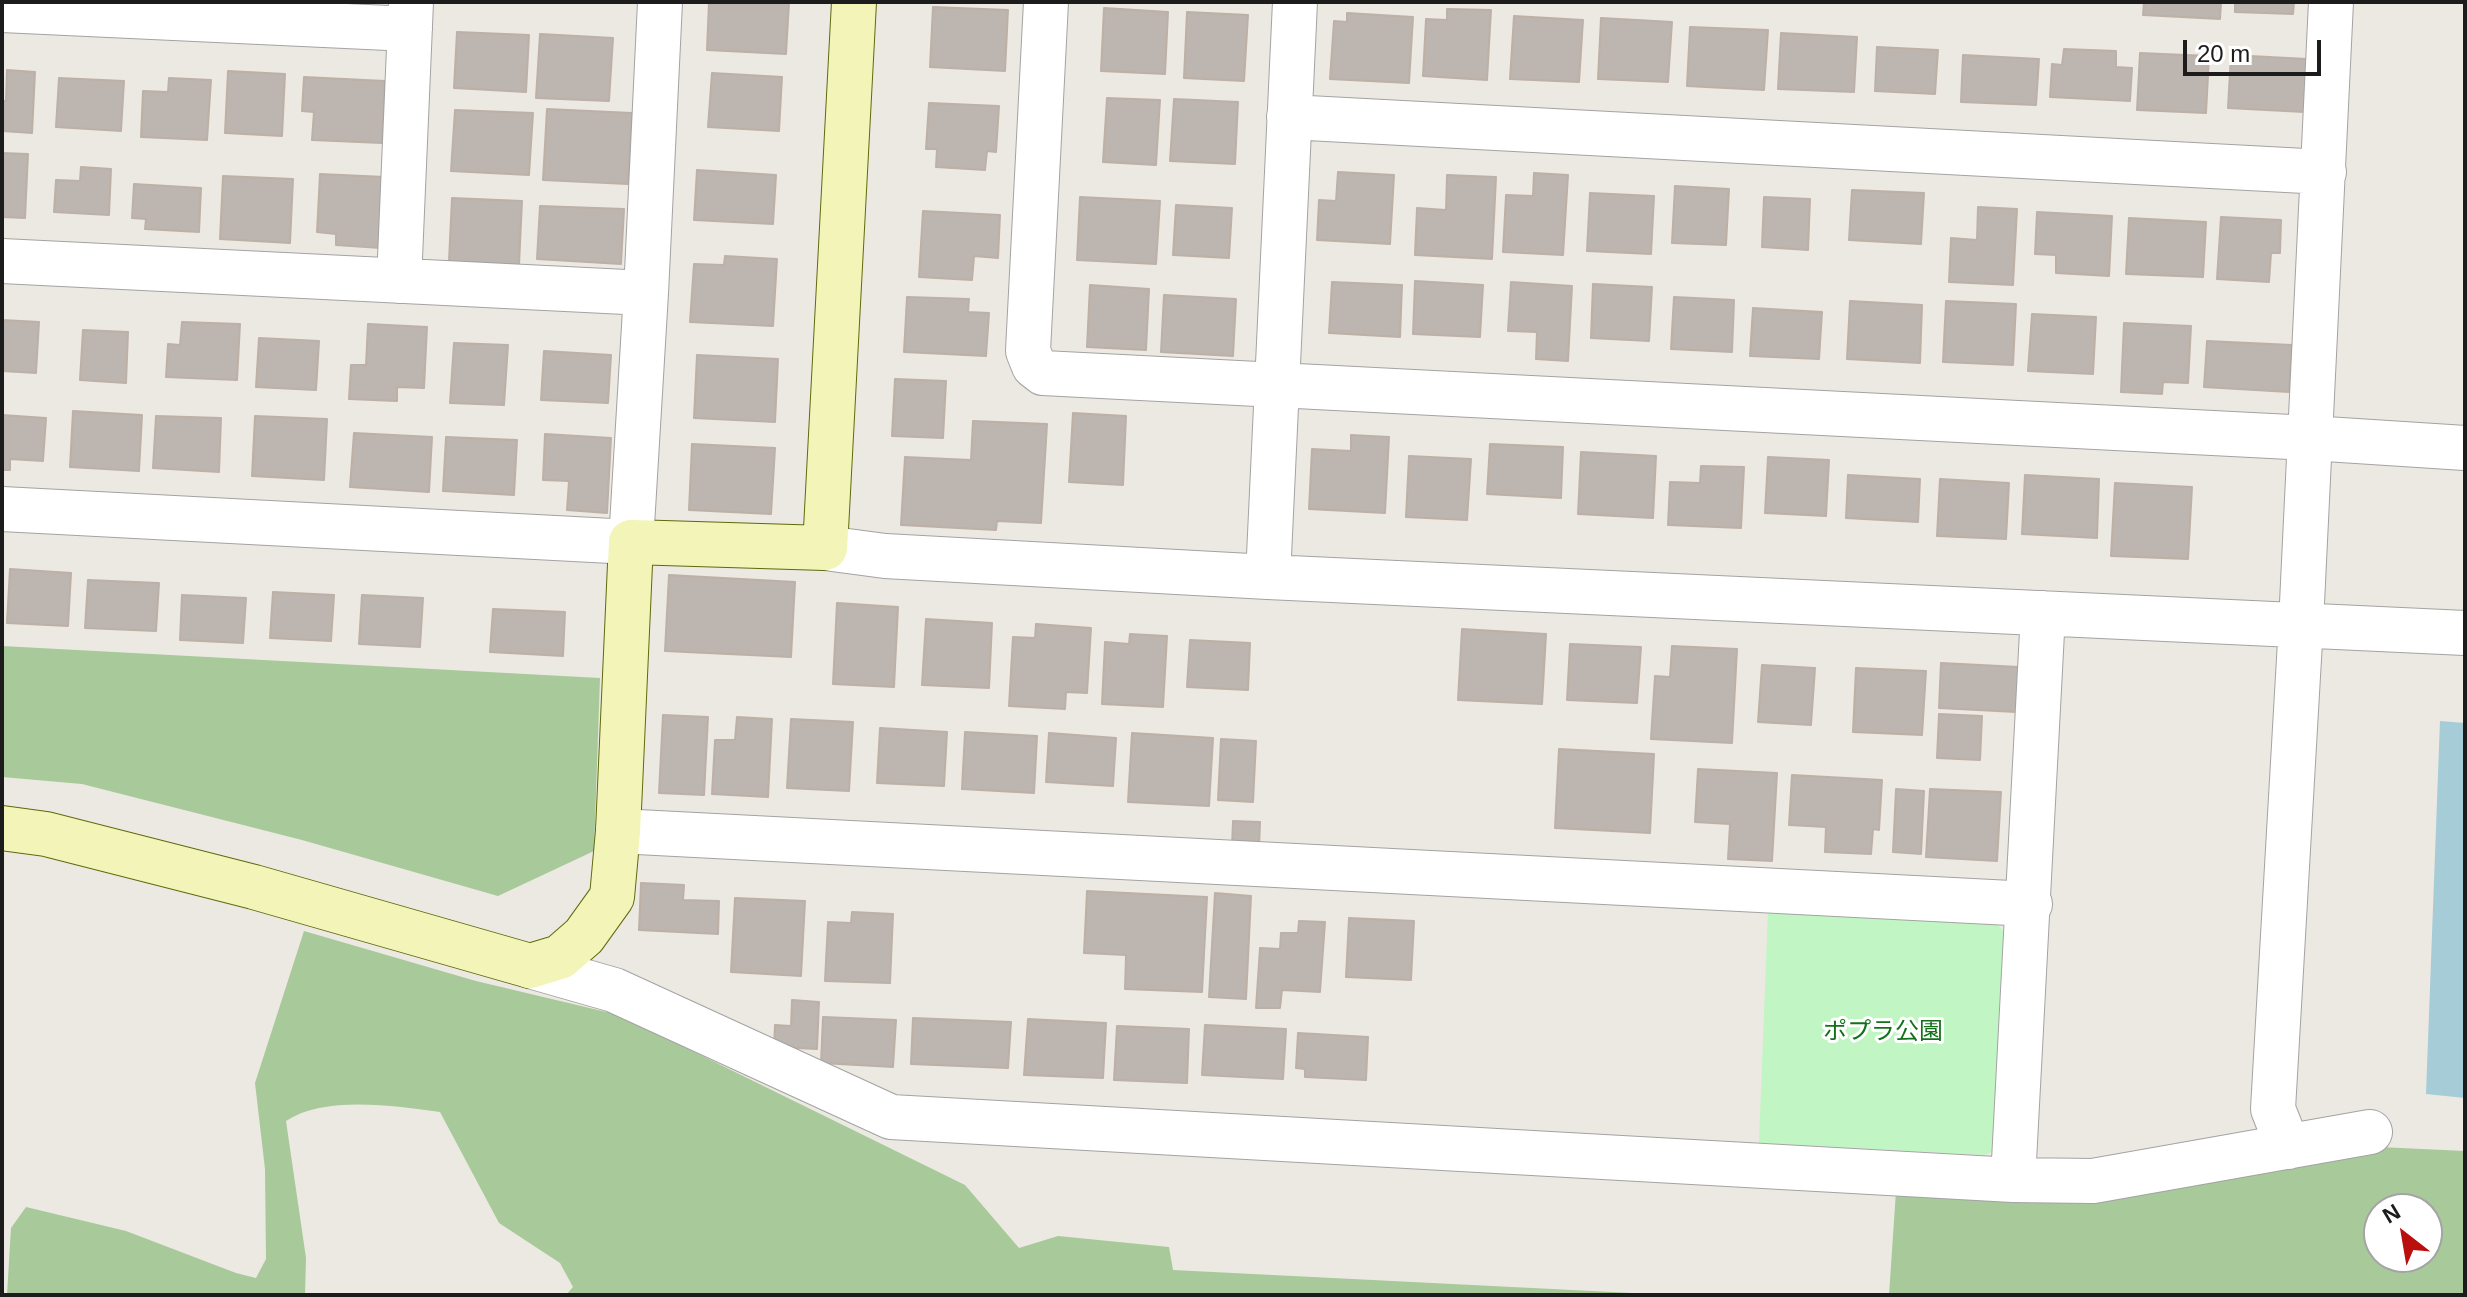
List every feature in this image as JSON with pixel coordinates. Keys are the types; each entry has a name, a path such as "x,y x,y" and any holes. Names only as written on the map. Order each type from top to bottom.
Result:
{"street":[{"path":"530,966 560,957 584,936 612,897 618,831 660,2"},
{"path":"825,548 854,2"},
{"path":"1046,2 1028,340 1028,351 1034,366 1043,373 2465,448"},
{"path":"1268,577 1295,2"},
{"path":"2288,1147 2273,1109 2301,624 2331,2"},
{"path":"2,10 411,16 399,281"},
{"path":"1289,117 2324,172"},
{"path":"2,261 646,293"},
{"path":"2,509 631,542 825,548 885,556 1268,577 2465,633"},
{"path":"2013,1180 2043,613"},
{"path":"2,828 46,834 254,887 614,990 891,1117 2013,1180 2093,1181 2370,1132"},
{"path":"618,831 2030,904"}],"green space":[{"path":"2,646 600,678 594,851 498,896 302,840 82,784 2,777"},
{"name":"ポプラ公園","path":"1768,909 1993,920 2007,935 1993,1152 1984,1155 1759,1143"},
{"path":"304,931 476,981 619,1015 965,1185 1019,1248 1058,1236 1169,1247 1173,1270 1672,1295 566,1295 573,1287 560,1263 499,1223 440,1112 361,1104 320,1108 286,1121 306,1258 305,1295 7,1295 11,1228 26,1207 126,1231 256,1278 266,1259 265,1169 255,1083"},
{"path":"2379,1147 2465,1151 2465,1295 1889,1295 1896,1191"}],"water":[{"path":"2440,721 2465,723 2465,1098 2426,1094"}],"building":[{"path":"709,2 789,2 786,54 707,50"},
{"path":"2144,2 2221,2 2220,19 2143,15"},
{"path":"2235,2 2294,2 2293,14 2235,12"},
{"path":"933,7 1008,10 1005,71 930,67"},
{"path":"1104,8 1168,12 1165,74 1101,71"},
{"path":"1447,9 1491,10 1487,80 1423,76 1426,19 1447,20"},
{"path":"1187,12 1248,15 1244,81 1184,78"},
{"path":"1347,13 1413,17 1409,83 1330,79 1334,21 1347,22"},
{"path":"1514,16 1583,20 1579,82 1510,79"},
{"path":"1601,18 1672,22 1668,82 1598,79"},
{"path":"1690,27 1768,30 1764,90 1687,86"},
{"path":"457,32 529,35 526,92 454,88"},
{"path":"1781,33 1857,37 1854,92 1778,89"},
{"path":"540,34 613,38 609,101 536,98"},
{"path":"1877,47 1938,50 1935,94 1875,91"},
{"path":"2064,49 2116,51 2116,67 2132,68 2130,101 2050,97 2052,64 2062,65"},
{"path":"2140,53 2209,56 2206,113 2137,110"},
{"path":"1963,55 2039,59 2036,105 1961,102"},
{"path":"2231,55 2307,59 2304,112 2228,108"},
{"path":"7,70 35,72 32,133 2,131 2,101 6,101"},
{"path":"228,71 285,74 282,136 225,133"},
{"path":"712,73 782,77 779,131 708,127"},
{"path":"304,77 385,81 382,143 312,140 314,112 302,111"},
{"path":"59,78 124,81 121,131 56,127"},
{"path":"169,78 211,80 207,140 141,137 143,91 168,92"},
{"path":"1107,98 1160,100 1156,165 1103,162"},
{"path":"1174,99 1238,102 1235,164 1170,161"},
{"path":"929,103 999,106 996,152 987,151 985,170 936,167 937,149 926,149"},
{"path":"547,109 632,113 628,184 543,180"},
{"path":"455,110 533,113 529,175 451,171"},
{"path":"2,153 28,154 25,218 2,217"},
{"path":"81,167 111,169 109,215 54,212 56,180 80,181"},
{"path":"697,170 776,175 773,224 694,220"},
{"path":"1338,172 1394,175 1390,244 1317,240 1319,200 1336,201"},
{"path":"1534,173 1568,175 1563,255 1503,252 1506,195 1533,196"},
{"path":"320,174 385,177 381,248 336,245 336,234 317,232"},
{"path":"1447,175 1496,177 1492,259 1415,255 1417,208 1446,210"},
{"path":"223,176 293,179 290,243 220,239"},
{"path":"134,184 201,188 199,232 145,229 146,219 132,218"},
{"path":"1675,186 1729,189 1726,245 1672,243"},
{"path":"1852,190 1924,193 1921,244 1849,240"},
{"path":"1590,193 1654,196 1651,254 1587,251"},
{"path":"1080,197 1160,201 1156,264 1077,260"},
{"path":"1764,197 1810,199 1808,250 1762,247"},
{"path":"452,198 522,201 519,265 449,261"},
{"path":"1176,205 1232,208 1229,258 1173,255"},
{"path":"540,206 624,209 621,264 537,259"},
{"path":"1978,207 2017,209 2013,285 1949,282 1951,238 1977,240"},
{"path":"923,211 1000,215 998,258 974,256 972,280 919,277"},
{"path":"2037,212 2112,216 2109,276 2056,273 2056,255 2035,254"},
{"path":"2221,217 2281,220 2280,253 2271,253 2269,282 2217,279"},
{"path":"2129,218 2206,222 2203,277 2126,274"},
{"path":"725,256 777,259 773,326 690,322 694,264 724,265"},
{"path":"1415,281 1483,285 1480,337 1413,334"},
{"path":"1332,282 1402,285 1400,337 1329,333"},
{"path":"1511,282 1572,286 1568,361 1536,359 1537,332 1508,331"},
{"path":"1593,284 1652,287 1649,341 1591,338"},
{"path":"1090,285 1149,289 1146,350 1087,347"},
{"path":"1164,295 1236,299 1233,356 1161,352"},
{"path":"907,297 969,299 968,312 989,313 986,356 904,352"},
{"path":"1674,297 1734,300 1732,352 1671,349"},
{"path":"1850,301 1922,305 1920,363 1847,359"},
{"path":"1946,301 2016,304 2013,365 1943,362"},
{"path":"1753,308 1822,312 1819,359 1750,356"},
{"path":"2032,314 2096,317 2093,374 2028,371"},
{"path":"2,320 39,322 36,373 2,371"},
{"path":"182,322 240,324 237,380 166,377 168,344 180,345"},
{"path":"2124,323 2191,326 2188,383 2163,382 2162,394 2121,392"},
{"path":"368,324 427,327 424,388 397,387 397,401 349,399 351,365 366,365"},
{"path":"83,330 128,332 126,383 80,380"},
{"path":"259,338 319,341 316,390 256,387"},
{"path":"2207,341 2292,345 2289,392 2204,387"},
{"path":"454,343 508,345 504,405 450,403"},
{"path":"544,351 611,355 608,403 541,400"},
{"path":"697,355 778,359 775,422 694,418"},
{"path":"895,379 946,381 943,438 892,436"},
{"path":"73,411 142,415 139,471 70,467"},
{"path":"1073,413 1126,416 1123,485 1069,482"},
{"path":"2,415 46,418 43,461 10,459 10,470 2,470"},
{"path":"156,416 221,418 219,472 153,468"},
{"path":"255,416 327,419 324,480 252,476"},
{"path":"973,421 1047,424 1041,523 997,521 996,530 901,525 905,457 971,460"},
{"path":"354,433 432,437 429,492 350,487"},
{"path":"545,434 611,438 607,513 567,510 569,481 543,480"},
{"path":"1351,435 1389,437 1385,513 1309,509 1312,449 1351,451"},
{"path":"446,437 517,440 514,495 443,491"},
{"path":"692,444 775,448 771,514 689,510"},
{"path":"1490,444 1563,447 1561,498 1487,494"},
{"path":"1581,452 1656,456 1653,518 1578,514"},
{"path":"1409,456 1471,459 1467,520 1406,517"},
{"path":"1768,457 1829,460 1826,516 1765,513"},
{"path":"1701,466 1744,467 1741,528 1668,525 1670,482 1700,483"},
{"path":"1848,475 1920,479 1918,522 1846,518"},
{"path":"2025,475 2099,479 2097,538 2022,534"},
{"path":"1940,479 2009,483 2006,539 1937,536"},
{"path":"2115,483 2192,487 2188,559 2111,556"},
{"path":"10,569 71,573 68,626 7,623"},
{"path":"669,575 795,582 791,657 665,651"},
{"path":"88,580 159,583 156,631 85,628"},
{"path":"273,592 334,595 331,641 270,638"},
{"path":"182,595 246,598 243,643 180,640"},
{"path":"362,595 423,598 420,647 359,644"},
{"path":"837,603 898,607 894,687 833,684"},
{"path":"493,609 565,612 563,656 490,652"},
{"path":"926,619 992,623 989,688 922,685"},
{"path":"1036,624 1091,628 1087,693 1066,692 1065,709 1009,706 1013,637 1035,638"},
{"path":"1462,629 1546,634 1542,704 1458,700"},
{"path":"1130,634 1167,636 1163,707 1102,704 1105,642 1129,644"},
{"path":"1190,640 1250,643 1248,690 1187,687"},
{"path":"1570,644 1641,647 1637,703 1567,700"},
{"path":"1672,646 1737,649 1732,743 1651,739 1655,676 1670,677"},
{"path":"1941,663 2019,667 2016,712 1939,708"},
{"path":"1762,665 1815,668 1811,725 1758,722"},
{"path":"1856,668 1926,671 1922,735 1853,732"},
{"path":"1939,714 1982,716 1980,760 1937,758"},
{"path":"663,715 708,717 704,795 659,793"},
{"path":"737,717 772,719 768,797 712,794 715,740 735,740"},
{"path":"791,719 853,722 849,791 787,788"},
{"path":"880,728 947,732 944,786 877,783"},
{"path":"965,732 1037,736 1034,793 962,789"},
{"path":"1049,733 1116,738 1113,786 1046,782"},
{"path":"1132,733 1213,738 1209,806 1128,802"},
{"path":"1221,739 1256,741 1253,802 1218,800"},
{"path":"1559,749 1654,754 1650,833 1555,828"},
{"path":"1698,769 1777,773 1772,861 1728,859 1730,824 1695,822"},
{"path":"1792,775 1882,780 1879,830 1873,829 1871,854 1825,852 1826,827 1789,825"},
{"path":"1896,789 1924,791 1921,854 1893,852"},
{"path":"1930,789 2001,792 1997,861 1926,857"},
{"path":"1233,821 1260,822 1259,848 1232,847"},
{"path":"641,883 684,885 683,900 719,901 718,934 639,930"},
{"path":"1087,891 1207,897 1202,992 1125,989 1126,955 1084,953"},
{"path":"1215,893 1251,896 1246,999 1209,997"},
{"path":"735,898 805,901 801,976 731,972"},
{"path":"852,912 893,914 890,983 825,981 828,922 851,923"},
{"path":"1349,918 1414,921 1411,980 1346,977"},
{"path":"1299,921 1325,922 1320,992 1282,990 1280,1008 1256,1008 1260,948 1280,949 1281,933 1298,933"},
{"path":"792,1000 819,1002 817,1049 774,1047 775,1025 791,1026"},
{"path":"823,1017 896,1020 893,1067 821,1063"},
{"path":"913,1018 1011,1022 1008,1068 911,1064"},
{"path":"1028,1019 1106,1023 1103,1078 1024,1075"},
{"path":"1205,1025 1286,1029 1283,1079 1202,1075"},
{"path":"1117,1026 1189,1029 1187,1083 1114,1080"},
{"path":"1298,1033 1368,1037 1366,1080 1305,1077 1305,1069 1296,1068"}]}
